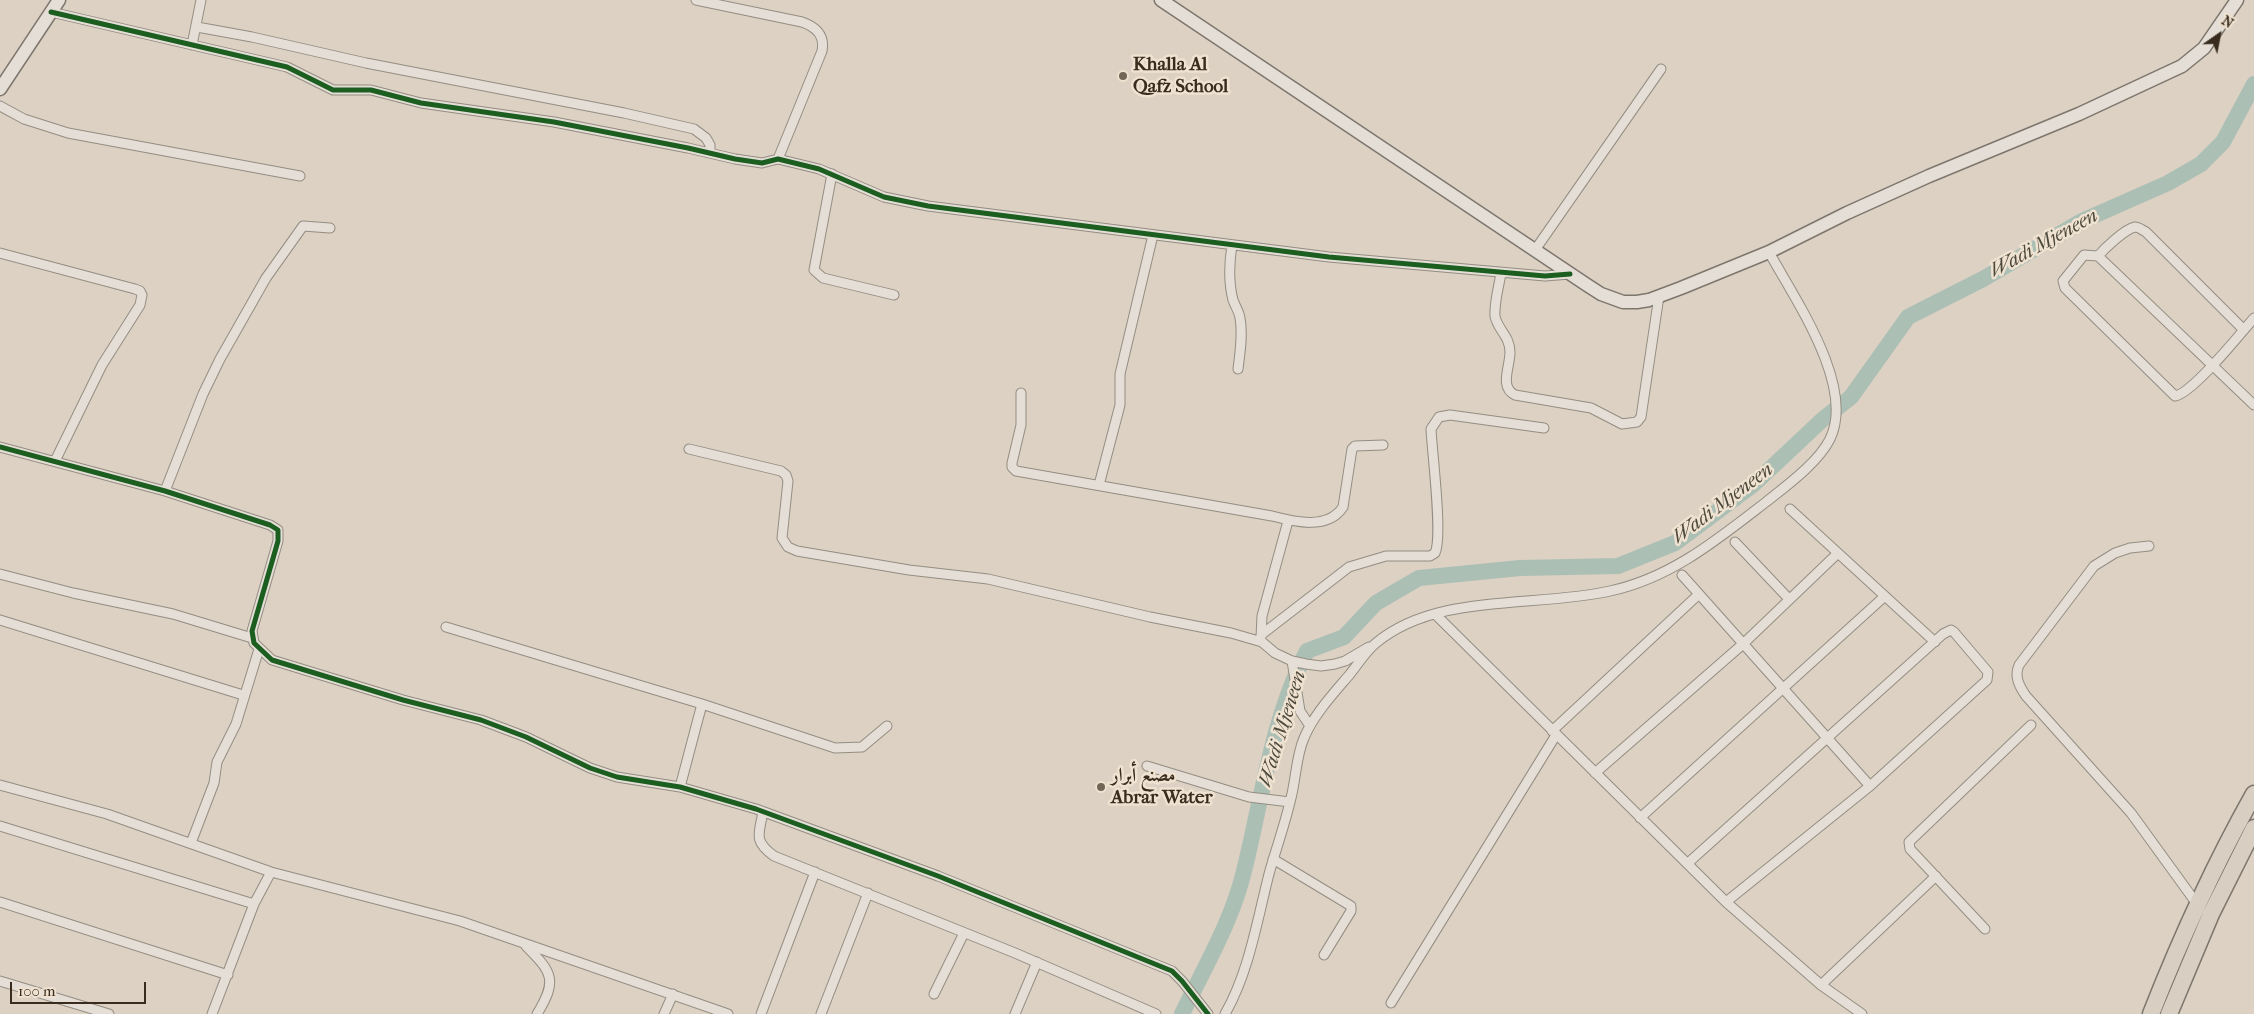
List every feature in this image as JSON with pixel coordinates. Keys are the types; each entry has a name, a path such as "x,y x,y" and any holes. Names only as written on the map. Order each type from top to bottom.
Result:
{"highway":[{"path":"2151,1014 2197,904 2224,847 2254,794"},
{"path":"2169,1014 2211,914 2254,828"},
{"path":"2175,955 2192,961"}],"street":[{"path":"0,89 59,0"},
{"path":"192,45 201,0"},
{"path":"696,0 802,22 816,29 822,36 822,51 778,159"},
{"path":"1161,0 1570,274 1601,294 1623,302 1636,302 1659,296 1769,252 1847,213 1929,176 2079,114 2182,66 2204,48 2237,0"},
{"path":"50,12 287,67 333,90 371,90 430,105 554,122 762,163 778,159 832,174 884,197 928,206 1329,257 1501,273 1545,276 1570,274"},
{"path":"197,27 252,37 366,64 624,113 676,125 701,133 710,145 710,153"},
{"path":"1535,250 1660,69"},
{"path":"0,106 24,119 68,133 300,176"},
{"path":"832,174 814,270 816,274 822,278 894,295"},
{"path":"166,491 203,394 224,350 266,278 303,226 330,228"},
{"path":"2098,256 2127,231 2133,227 2139,228 2146,232 2244,330"},
{"path":"1098,485 1120,405 1120,374 1153,235"},
{"path":"1232,245 1228,264 1229,277 1241,327 1238,370"},
{"path":"0,252 140,291 142,295 140,305 102,365 55,461"},
{"path":"689,449 781,471 786,474 788,480 782,538 788,547 797,551 909,570 988,579 1150,617 1262,639 1275,653 1292,661 1321,666 1345,662 1408,623 1435,614 1612,591 1678,565 1704,549 1737,524 1814,460 1829,442 1836,420 1831,372 1825,356 1769,252"},
{"path":"2254,318 2212,365 2182,394 2175,396 2063,284 2065,277 2084,255 2098,256 2212,365 2254,405"},
{"path":"1501,273 1495,317 1508,338 1510,351 1506,386 1509,391 1515,395 1590,408 1622,424 1637,422 1641,417 1659,296"},
{"path":"1021,393 1021,425 1012,467 1016,471 1288,520 1323,522 1330,520 1338,514 1343,507 1352,449 1355,446 1383,445"},
{"path":"1262,639 1349,567 1386,556 1430,556 1435,553 1438,548 1438,523 1430,429 1439,417 1450,415 1544,428"},
{"path":"0,447 166,491 278,530 278,541 253,624 252,638 259,649 272,660 403,700 482,720 526,737 590,768 617,777 680,787 763,812 938,876 1166,968 1182,980 1208,1014"},
{"path":"1790,509 1934,642"},
{"path":"1262,639 1262,616 1288,520"},
{"path":"1734,542 1789,600"},
{"path":"2149,546 2130,548 2115,553 2094,566 2019,664 2017,674 2019,684 2026,696 2131,813 2197,904"},
{"path":"1594,774 1743,644 1838,553"},
{"path":"0,574 73,593 173,614 252,638"},
{"path":"1682,576 1870,786"},
{"path":"1391,1003 1554,733 1698,595"},
{"path":"1640,818 1885,596"},
{"path":"1435,614 1594,774 1688,863 1726,902 1821,985 1862,1014"},
{"path":"0,620 244,695"},
{"path":"446,627 702,704 835,748 862,747 887,726"},
{"path":"1688,863 1826,737 1934,642 1946,632 1954,632 1988,672 1989,677 1870,786 1726,902"},
{"path":"1225,1014 1245,968 1290,802 1301,748 1310,726 1374,644"},
{"path":"191,843 214,783 220,754 236,724 259,649"},
{"path":"1292,661 1300,711 1310,726"},
{"path":"680,787 702,704"},
{"path":"1985,929 1910,849 1910,839 2031,725"},
{"path":"1147,766 1249,797 1290,802"},
{"path":"0,785 108,814 271,872 314,885 419,909 728,1014"},
{"path":"763,812 758,838 762,848 774,856 1037,962 1156,1014"},
{"path":"0,826 254,904"},
{"path":"1273,859 1351,906 1351,911 1324,955"},
{"path":"212,1014 254,904 271,872"},
{"path":"761,1014 815,872"},
{"path":"1821,985 1936,876"},
{"path":"821,1014 868,894"},
{"path":"0,902 228,974"},
{"path":"934,994 964,933"},
{"path":"524,944 546,967 550,974 546,997 537,1014"},
{"path":"1015,1014 1037,962"},
{"path":"0,981 109,1014"},
{"path":"664,1014 673,994"}],"waterway":[{"name":"Wadi Mjeneen","path":"1182,1014 1218,942 1240,887 1277,729 1285,702 1307,651 1344,637 1376,603 1419,578 1520,568 1618,566 1675,543 1754,484 1822,420 1851,397 1908,317 1983,279 2082,221 2168,183 2201,164 2223,142 2254,84"}],"cycle path":[{"path":"51,12 287,67 333,90 371,90 421,103 554,122 735,159 762,163 778,159 819,169 884,197 928,206 1329,257 1545,276 1570,274"},
{"path":"0,447 165,491 270,525 278,530 278,541 252,631 254,643 272,660 403,700 481,720 526,737 590,768 617,777 680,787 756,809 938,876 1172,971 1208,1014"}],"place":[{"name":"Khalla Al Qafz School","path":"1123,76"},
{"name":"مصنع أبرار Abrar Water","path":"1101,787"}]}
